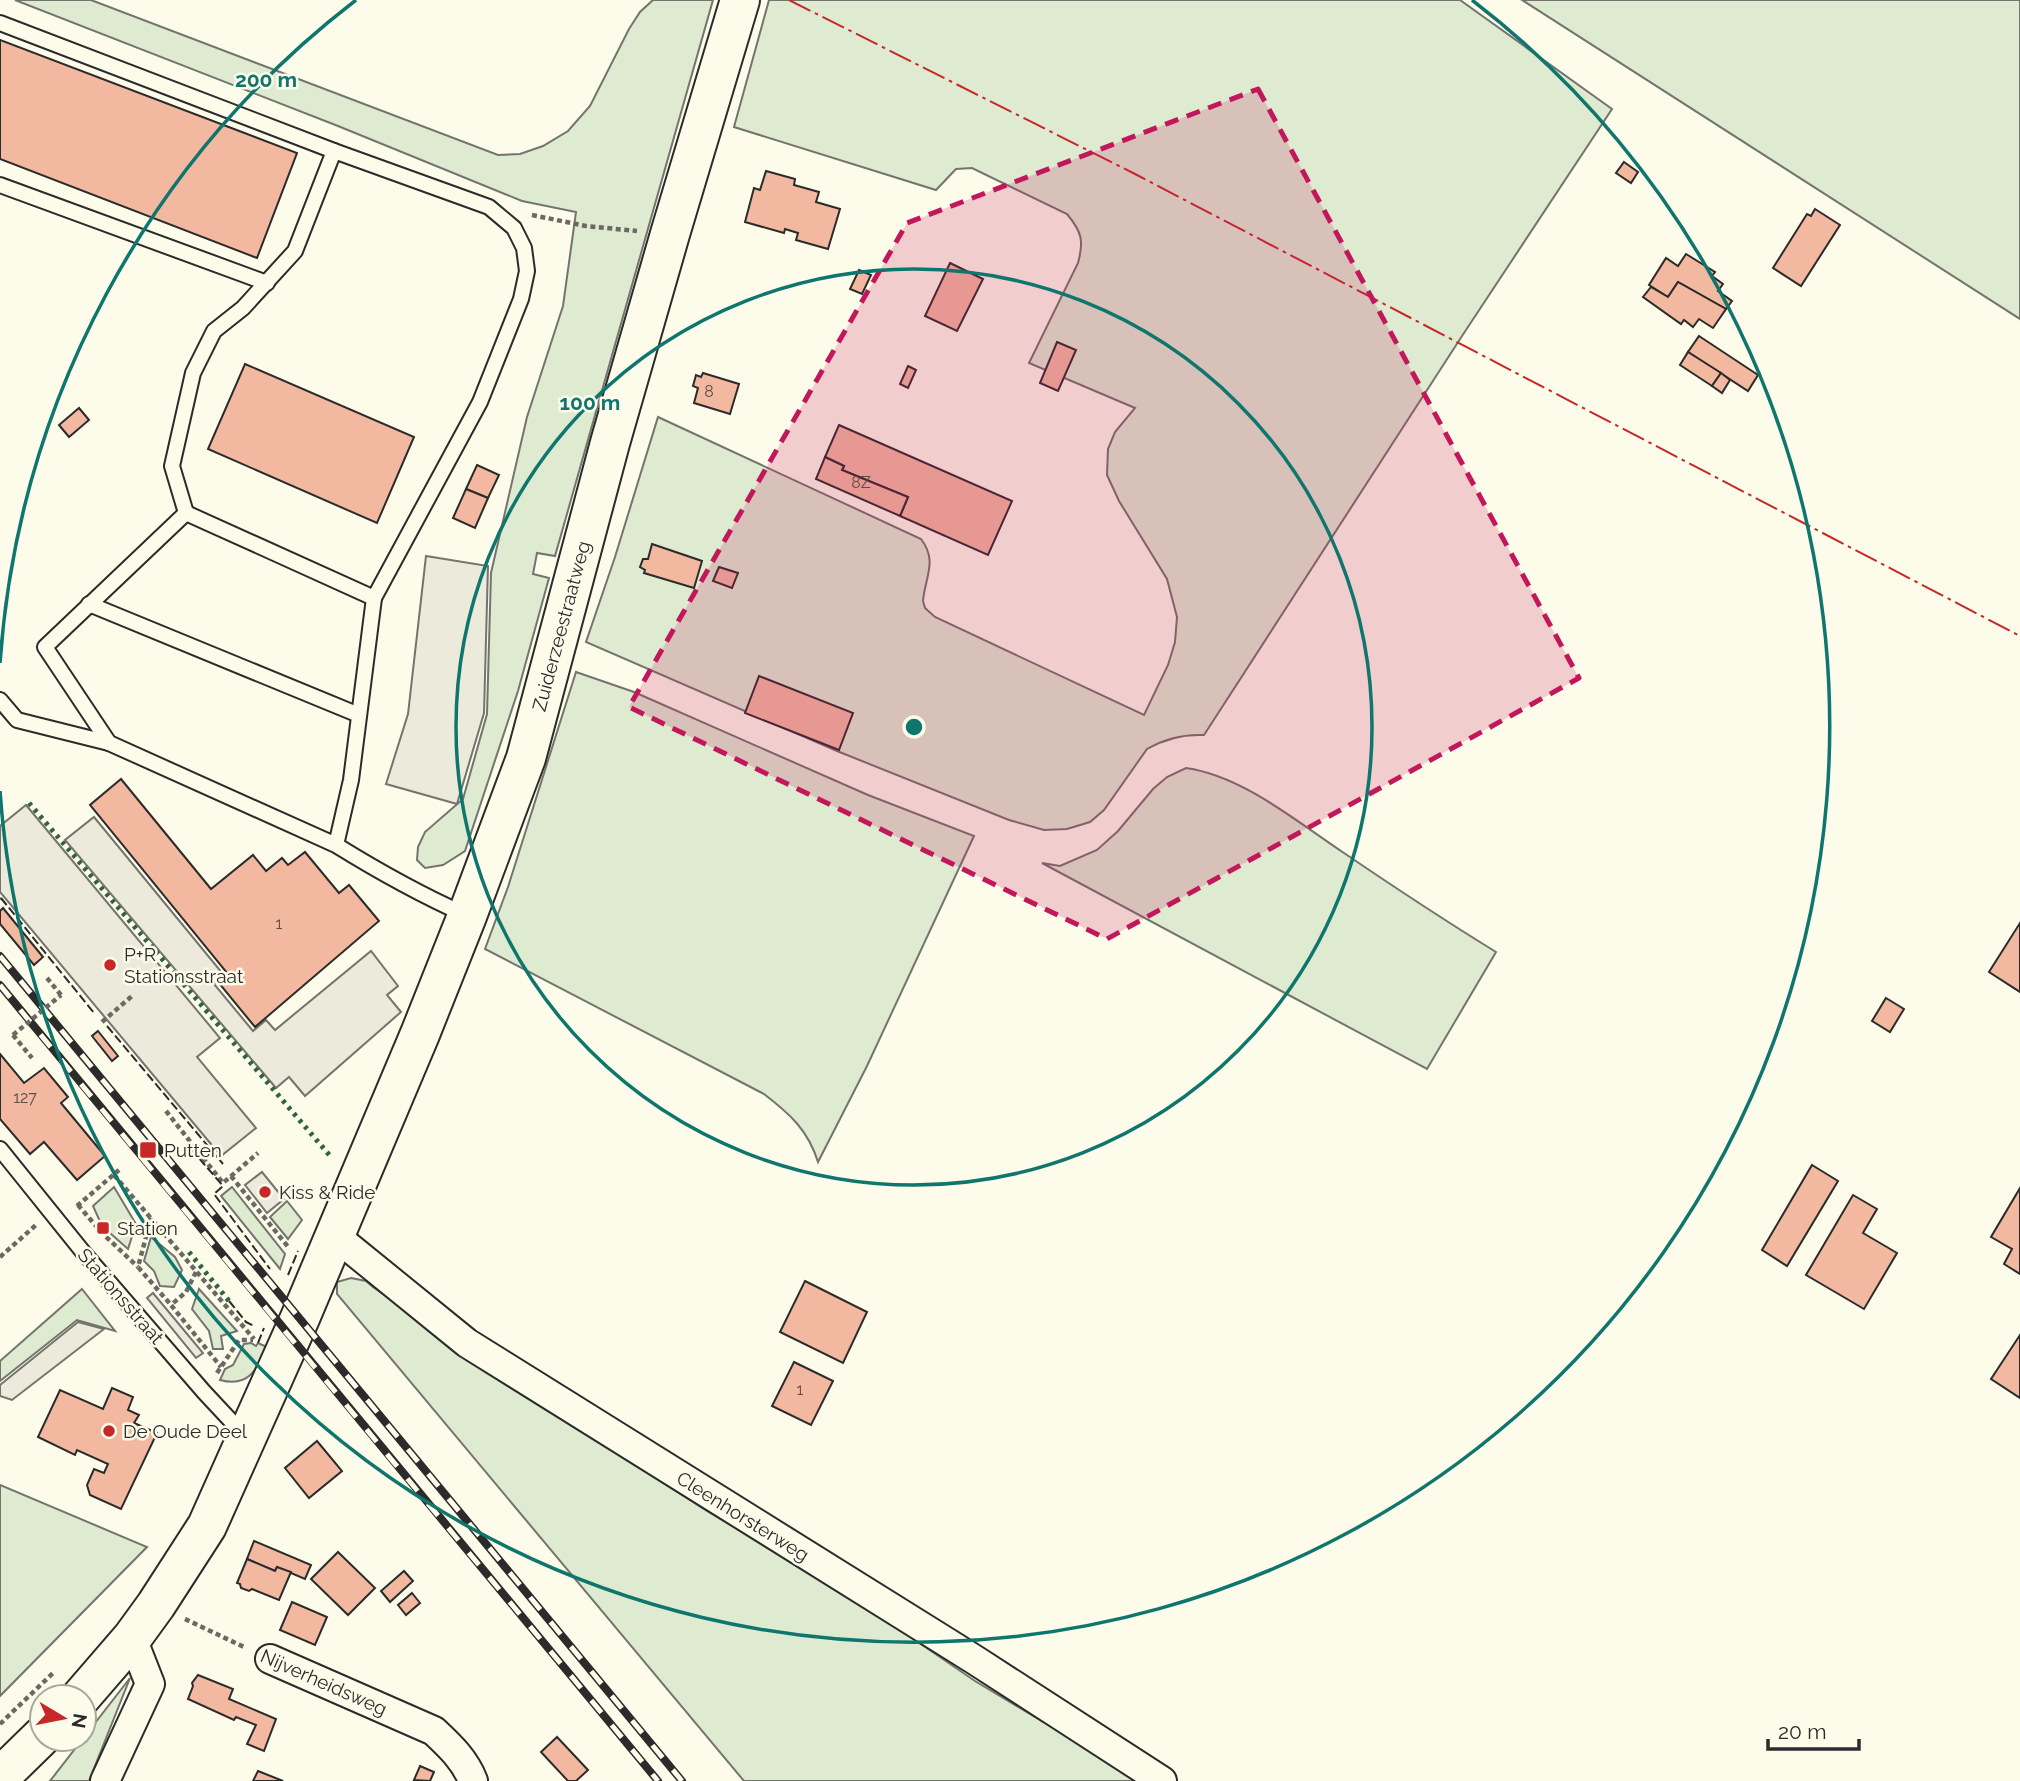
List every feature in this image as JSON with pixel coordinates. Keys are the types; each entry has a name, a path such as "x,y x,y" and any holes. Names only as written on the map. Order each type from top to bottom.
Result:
{"street":[{"name":"Zuiderzeestraatweg","path":"334,1235 420,1034 526,758 610,443 740,0"},
{"path":"92,1683 156,1605 207,1526 334,1235"},
{"name":"Cleenhorsterweg","path":"334,1235 467,1343 975,1660 1162,1781"},
{"path":"105,1781 150,1684 132,1637"},
{"name":"Nijverheidsweg","path":"270,1659 434,1731 454,1750 469,1770 473,1781"},
{"path":"0,1777 28,1750"},
{"path":"29,1781 45,1753"}],"lane":[{"path":"0,23 489,207 514,228 524,248 527,271 522,299 480,402 374,598 351,780 336,845"},
{"path":"334,150 295,251 243,309 214,331 193,373 172,466 186,513 374,598"},
{"path":"0,185 267,283"},
{"path":"109,743 45,647 186,513"},
{"path":"89,604 359,715"},
{"path":"0,700 17,720 109,743 336,845 373,868 467,916"},
{"name":"Stationsstraat","path":"0,1149 50,1213 196,1383 247,1438"}],"path":[{"path":"489,207 586,226 670,234"},
{"path":"32,1058 13,1035 61,995 47,978"},
{"path":"102,1022 132,996"},
{"path":"166,1111 223,1182 258,1153"},
{"path":"60,1224 119,1170"},
{"path":"114,1175 255,1339"},
{"path":"231,1176 289,1248"},
{"path":"78,1205 102,1233 138,1267 221,1367"},
{"path":"0,1257 50,1213"},
{"path":"138,1267 151,1217"},
{"path":"171,1305 186,1292 196,1272"},
{"name":"Nijverheidsweg","path":"156,1605 270,1659"}],"highlighted area":[{"path":"1258,89 1579,678 1107,939 629,707 907,223"}],"green space":[{"path":"15,0 91,0 498,155 520,154 543,146 568,131 590,106 629,29 640,12 653,0 713,0 555,556 537,553 533,574 549,578 518,691 465,851 443,865 425,868 417,860 418,847 425,832 463,799 487,714 491,573 527,417 563,306 576,212 522,201"},
{"path":"769,0 1460,0 1612,109 1204,735 1175,738 1147,749 1104,810 1090,822 1067,829 1044,830 1009,820 837,751 586,642 658,417 921,539 930,562 923,601 925,608 935,617 1144,715 1168,665 1175,642 1177,617 1167,579 1119,501 1107,475 1108,449 1115,432 1135,408 1029,363 1078,263 1081,243 1076,226 1067,214 972,168 956,169 936,190 734,127"},
{"path":"1522,0 2020,0 2020,319"},
{"path":"576,672 634,692 868,795 974,836 867,1066 818,1162 809,1141 797,1124 764,1094 485,949 508,887"},
{"path":"1186,768 1228,780 1249,790 1496,952 1427,1069 1042,863 1060,866 1097,850 1118,831 1153,789 1167,777"},
{"path":"114,1187 136,1224 128,1249 102,1226 93,1206"},
{"path":"232,1187 285,1254 280,1269 221,1196"},
{"path":"287,1201 302,1220 288,1239 270,1217"},
{"path":"151,1237 175,1257 182,1270 174,1287 160,1286 154,1271 144,1261"},
{"path":"351,1278 366,1281 567,1421 707,1511 852,1597 975,1681 1142,1781 744,1781 337,1294 337,1282"},
{"path":"82,1289 115,1331 77,1320 0,1381 0,1361"},
{"path":"199,1289 237,1331 221,1336 223,1349 213,1349 209,1331 192,1309"},
{"path":"244,1344 267,1347 251,1375 238,1381 220,1380 225,1369 233,1365"},
{"path":"0,1485 147,1547 0,1696"},
{"path":"130,1678 89,1781 50,1781 72,1753 98,1753 98,1719"}],"shaded area":[{"path":"426,556 488,566 484,713 457,804 386,784 408,714"},
{"name":"P+R Stationsstraat","path":"26,805 220,1038 197,1057 256,1128 221,1156 0,892 0,826"},
{"path":"94,817 223,974 214,984 253,1031 266,1020 275,1030 371,951 398,986 387,995 401,1012 305,1096 289,1077 276,1088 65,840"},
{"name":"Kiss & Ride","path":"262,1172 284,1199 267,1213 245,1185"},
{"path":"153,1293 203,1353 196,1358 147,1298"},
{"path":"78,1322 104,1329 12,1400 0,1396 0,1385"}],"building":[{"path":"0,40 297,153 257,258 0,159"},
{"path":"1624,162 1638,172 1631,183 1616,173"},
{"path":"766,171 795,179 794,185 819,192 816,202 840,209 828,249 796,240 798,233 785,229 784,233 745,222 754,188 760,190"},
{"path":"1815,209 1840,225 1801,286 1773,268 1807,214 1811,216"},
{"path":"1686,254 1715,272 1712,276 1723,284 1718,291 1732,301 1726,309 1678,282 1668,297 1649,285 1666,258 1678,266"},
{"path":"950,263 983,279 957,331 925,316"},
{"path":"859,270 871,275 862,294 850,289"},
{"path":"1678,282 1726,309 1713,328 1699,319 1693,327 1684,320 1681,324 1643,297 1651,287 1668,297"},
{"path":"1699,336 1758,375 1748,391 1688,352"},
{"path":"1057,342 1076,350 1058,391 1040,383"},
{"path":"1688,352 1721,373 1712,386 1680,365"},
{"path":"245,364 414,437 377,523 208,449"},
{"path":"908,366 916,370 908,388 900,384"},
{"path":"703,373 739,384 730,414 694,403 698,388 693,386 696,375 701,377"},
{"path":"1721,373 1730,380 1722,393 1712,386"},
{"path":"79,408 89,420 69,437 59,425"},
{"path":"839,425 1012,501 988,555 900,516 908,497 842,470 844,466 825,457"},
{"path":"825,457 844,466 842,470 908,497 900,516 816,479"},
{"path":"477,465 499,475 488,498 466,489"},
{"path":"466,489 488,498 475,528 453,518"},
{"path":"652,544 702,561 694,588 644,573 645,570 640,567 643,559 648,559"},
{"path":"719,567 738,573 732,588 713,581"},
{"path":"759,676 853,713 839,750 745,713"},
{"path":"121,779 211,889 253,855 266,871 282,858 288,865 305,852 339,893 349,885 379,921 255,1027 218,982 228,974 90,805"},
{"path":"3,908 43,957 34,965 0,924 0,911"},
{"path":"2020,923 2020,992 1989,972"},
{"path":"1886,998 1904,1009 1890,1032 1872,1021"},
{"path":"98,1031 118,1056 112,1061 92,1036"},
{"path":"0,1054 24,1083 44,1068 68,1097 61,1103 105,1156 77,1180 44,1142 30,1154 0,1119"},
{"path":"1812,1165 1838,1181 1787,1266 1762,1250"},
{"path":"2020,1188 2020,1274 2004,1264 2012,1249 1991,1237"},
{"path":"1853,1195 1877,1209 1863,1233 1897,1253 1864,1309 1806,1275"},
{"path":"805,1281 867,1312 843,1363 780,1332"},
{"path":"2020,1335 2020,1398 1991,1379"},
{"path":"794,1362 833,1381 811,1425 772,1406"},
{"path":"112,1388 133,1397 128,1410 139,1415 134,1423 157,1433 121,1509 90,1495 87,1485 94,1469 104,1473 108,1464 77,1450 75,1455 38,1437 60,1390 103,1409"},
{"path":"317,1441 342,1471 309,1498 285,1468"},
{"path":"254,1541 311,1565 305,1579 277,1567 275,1571 247,1559"},
{"path":"338,1552 375,1588 348,1615 311,1579"},
{"path":"247,1559 275,1571 277,1567 291,1572 279,1600 252,1589 249,1591 241,1588 237,1583"},
{"path":"404,1571 413,1581 390,1602 381,1591"},
{"path":"412,1593 420,1603 406,1615 398,1605"},
{"path":"292,1602 327,1617 315,1645 280,1630"},
{"path":"198,1675 233,1689 229,1699 276,1719 264,1751 247,1744 256,1725 236,1717 234,1720 188,1699 192,1683"},
{"path":"557,1737 588,1770 576,1781 568,1781 541,1752"},
{"path":"420,1766 434,1772 430,1781 414,1780"},
{"path":"258,1771 283,1781 253,1781"}],"railway":[{"path":"0,956 682,1781"},
{"path":"0,985 658,1781"}],"hedge":[{"path":"29,803 331,1157"},
{"path":"189,1252 229,1301"}],"fence":[{"path":"1,898 94,1013"},
{"path":"107,1026 223,1164"},
{"path":"191,1149 223,1186 214,1194 270,1269"},
{"path":"288,1275 298,1251"},
{"path":"229,1301 246,1322 254,1326"},
{"path":"258,1343 264,1328"}],"power":[{"path":"789,0 1135,174 2020,636"}],"place":[{"name":"P+R Stationsstraat","path":"110,965"},
{"name":"Putten","path":"148,1150"},
{"name":"Kiss & Ride","path":"265,1192"},
{"name":"Station","path":"103,1228"},
{"name":"De Oude Deel","path":"109,1431"}]}
